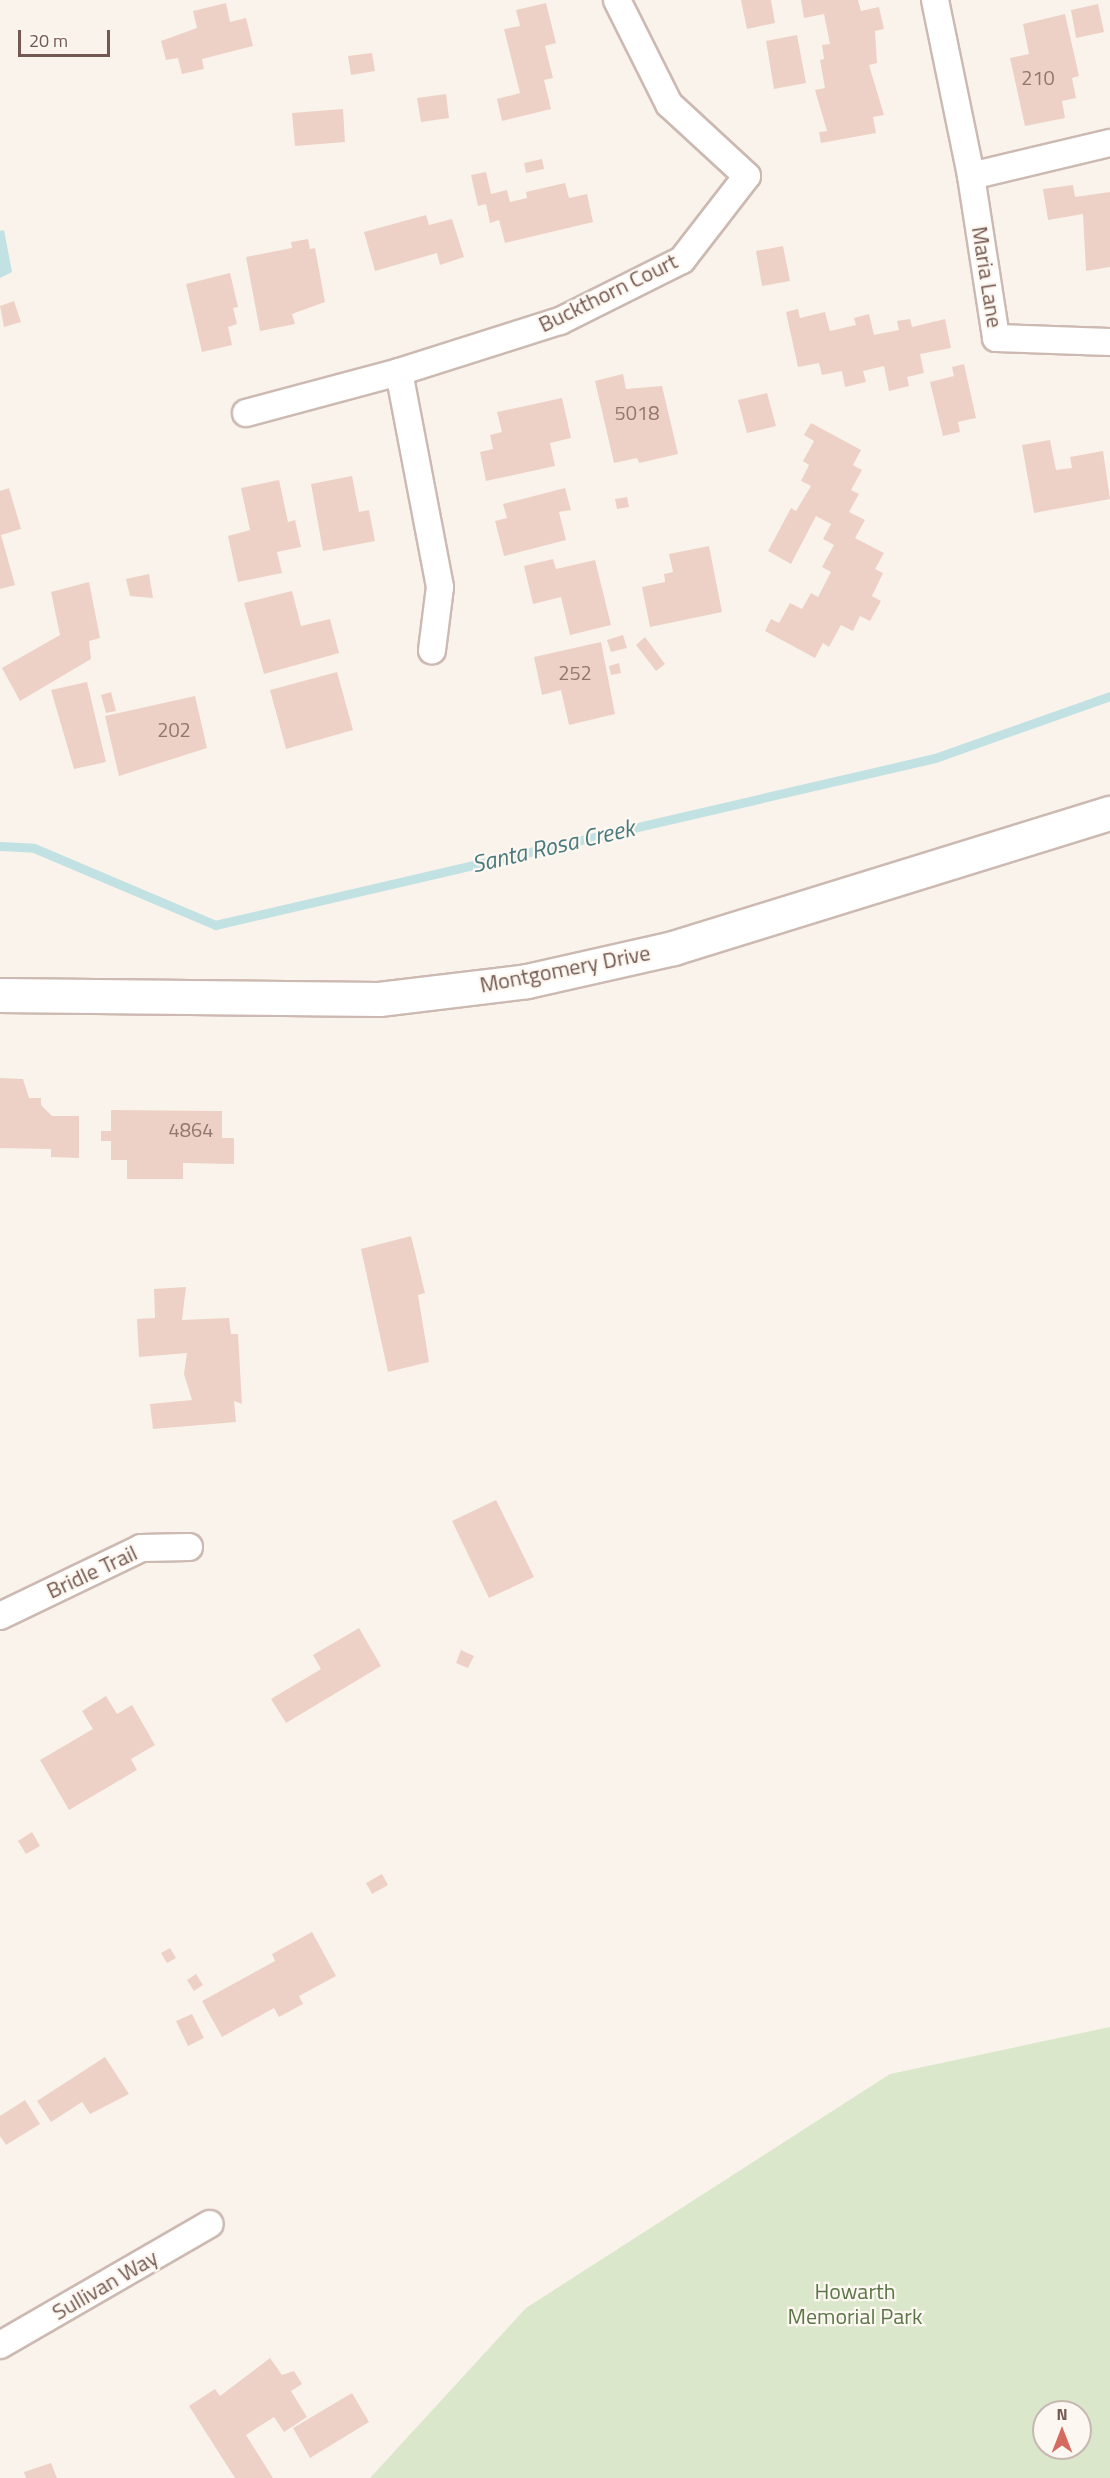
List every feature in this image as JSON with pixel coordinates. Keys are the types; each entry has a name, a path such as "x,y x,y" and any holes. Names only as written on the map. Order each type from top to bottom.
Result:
{"street":[{"name":"Buckthorn Court","path":"246,413 399,372 560,321 682,260 747,176 669,104 617,0"},
{"name":"Maria Lane","path":"934,0 971,176 996,338 1110,342"},
{"path":"971,176 1110,143"},
{"path":"399,372 440,587 432,650"},
{"name":"Montgomery Drive","path":"0,995 379,999 527,981 673,948 1110,813"},
{"name":"Bridle Trail","path":"0,1616 141,1548 189,1547"},
{"name":"Sullivan Way","path":"0,2345 210,2224"}],"green space":[{"name":"Howarth Memorial Park","path":"1110,2027 1110,2478 370,2478 526,2308 890,2074"}],"water":[{"path":"4,230 12,272 0,278 0,231"}],"building":[{"path":"741,0 771,0 775,23 747,29"},
{"path":"801,0 858,0 861,11 879,7 884,29 875,31 877,63 869,65 884,115 873,117 876,133 821,143 819,132 827,131 815,90 825,88 820,60 824,59 822,45 830,44 824,14 804,18"},
{"path":"226,3 230,22 246,18 253,46 202,59 204,69 182,74 178,58 166,60 161,41 197,28 193,11"},
{"path":"546,3 556,43 545,46 553,78 544,80 551,109 502,121 497,99 520,93 504,29 520,26 516,10"},
{"path":"1098,4 1104,32 1076,38 1071,10"},
{"path":"1065,14 1079,76 1072,78 1076,98 1062,101 1065,118 1025,126 1010,58 1029,54 1023,24"},
{"path":"797,35 806,83 774,89 766,41"},
{"path":"372,53 375,71 351,75 348,56"},
{"path":"446,94 449,118 421,122 417,98"},
{"path":"343,109 345,142 295,146 292,113"},
{"path":"542,159 544,169 526,173 524,163"},
{"path":"486,172 491,194 507,190 510,202 527,198 526,192 565,183 569,198 587,194 593,222 505,243 499,220 490,223 486,204 478,206 471,175"},
{"path":"1073,185 1075,197 1110,192 1110,267 1086,271 1083,214 1048,220 1043,189"},
{"path":"426,215 429,225 452,219 464,257 440,265 437,253 375,271 364,232"},
{"path":"308,239 310,249 315,248 325,302 292,314 295,324 260,331 246,257 292,248 291,242"},
{"path":"783,246 790,281 762,286 756,251"},
{"path":"230,273 238,307 233,308 237,324 228,327 232,345 202,352 186,284"},
{"path":"14,301 21,322 4,327 0,306"},
{"path":"798,309 800,318 825,312 830,331 856,325 854,318 869,314 874,335 899,330 897,321 910,319 912,327 945,319 951,348 920,354 924,373 907,377 909,386 889,391 884,366 863,371 866,382 845,387 842,371 822,375 819,363 798,367 786,312"},
{"path":"964,364 976,418 958,422 960,432 943,436 930,382 954,376 952,367"},
{"path":"623,374 626,389 662,386 678,454 639,463 637,458 614,463 595,381"},
{"path":"767,393 776,426 747,433 738,400"},
{"path":"562,398 571,438 550,443 555,466 486,481 480,452 493,449 490,435 502,432 497,412"},
{"path":"811,423 861,450 853,465 862,470 851,490 859,494 849,512 865,520 855,538 884,553 875,569 883,573 872,596 881,601 870,621 860,616 853,631 841,625 829,647 823,643 815,658 765,631 771,619 779,623 790,603 802,609 811,593 818,597 831,572 822,567 834,545 823,539 831,524 816,516 791,564 768,551 791,508 796,511 811,486 801,481 809,465 803,461 814,441 804,435"},
{"path":"1050,440 1056,470 1072,468 1070,457 1103,451 1110,499 1034,513 1022,445"},
{"path":"352,476 359,512 369,510 375,541 323,551 311,484"},
{"path":"279,480 288,522 295,520 301,547 277,552 282,573 238,582 228,536 250,530 241,488"},
{"path":"9,488 21,529 1,535 15,585 0,589 0,491"},
{"path":"565,488 571,510 559,512 566,540 504,556 495,521 507,518 503,504"},
{"path":"627,497 629,507 617,509 615,499"},
{"path":"709,546 722,612 650,627 642,587 665,582 664,574 673,572 669,554"},
{"path":"553,559 556,569 595,560 611,625 570,635 561,597 533,604 524,566"},
{"path":"149,574 153,598 130,596 126,579"},
{"path":"89,582 100,638 89,641 91,659 20,701 2,668 60,635 51,592"},
{"path":"292,591 301,626 330,619 339,653 264,674 244,603"},
{"path":"623,635 627,648 611,652 607,640"},
{"path":"645,637 665,664 656,671 636,645"},
{"path":"601,642 615,714 569,725 561,690 542,695 534,657"},
{"path":"619,663 621,673 611,675 609,666"},
{"path":"337,672 353,730 286,749 270,690"},
{"path":"87,682 106,762 74,769 51,690"},
{"path":"111,692 116,711 106,713 101,695"},
{"path":"195,696 207,748 119,776 105,716"},
{"path":"0,1078 23,1079 29,1098 41,1098 41,1105 52,1116 79,1116 79,1158 51,1157 51,1149 0,1148"},
{"path":"111,1110 222,1111 222,1138 234,1138 234,1164 183,1163 183,1179 127,1179 127,1160 111,1160 111,1141 101,1141 101,1131 111,1131"},
{"path":"411,1236 425,1293 418,1295 429,1362 388,1372 361,1249"},
{"path":"186,1287 182,1320 229,1318 231,1334 238,1334 242,1404 234,1401 236,1422 153,1429 150,1404 192,1400 184,1374 187,1353 139,1357 137,1319 155,1318 154,1289"},
{"path":"496,1500 534,1577 489,1598 452,1521"},
{"path":"359,1628 381,1666 286,1723 271,1699 321,1669 313,1655"},
{"path":"461,1650 474,1656 468,1668 456,1663"},
{"path":"106,1696 117,1714 132,1705 155,1745 131,1759 137,1770 69,1810 40,1760 93,1729 82,1711"},
{"path":"32,1832 40,1846 26,1854 18,1841"},
{"path":"382,1874 388,1885 372,1894 366,1883"},
{"path":"312,1932 336,1976 299,1996 303,2004 279,2017 274,2008 222,2037 202,2001 275,1961 272,1954"},
{"path":"170,1948 176,1958 167,1963 161,1953"},
{"path":"196,1974 203,1985 194,1991 187,1980"},
{"path":"192,2014 204,2038 188,2046 176,2021"},
{"path":"105,2057 129,2094 90,2114 82,2102 51,2122 37,2101"},
{"path":"25,2100 40,2124 6,2145 0,2136 0,2116"},
{"path":"270,2358 282,2375 294,2371 302,2384 291,2391 307,2417 284,2432 274,2417 246,2435 273,2478 235,2478 189,2406 215,2389 220,2396"},
{"path":"352,2393 369,2422 310,2458 293,2428"},
{"path":"51,2463 57,2478 26,2478 24,2472"}],"waterway":[{"name":"Santa Rosa Creek","path":"0,846 34,848 215,925 935,758 1110,696"}]}
